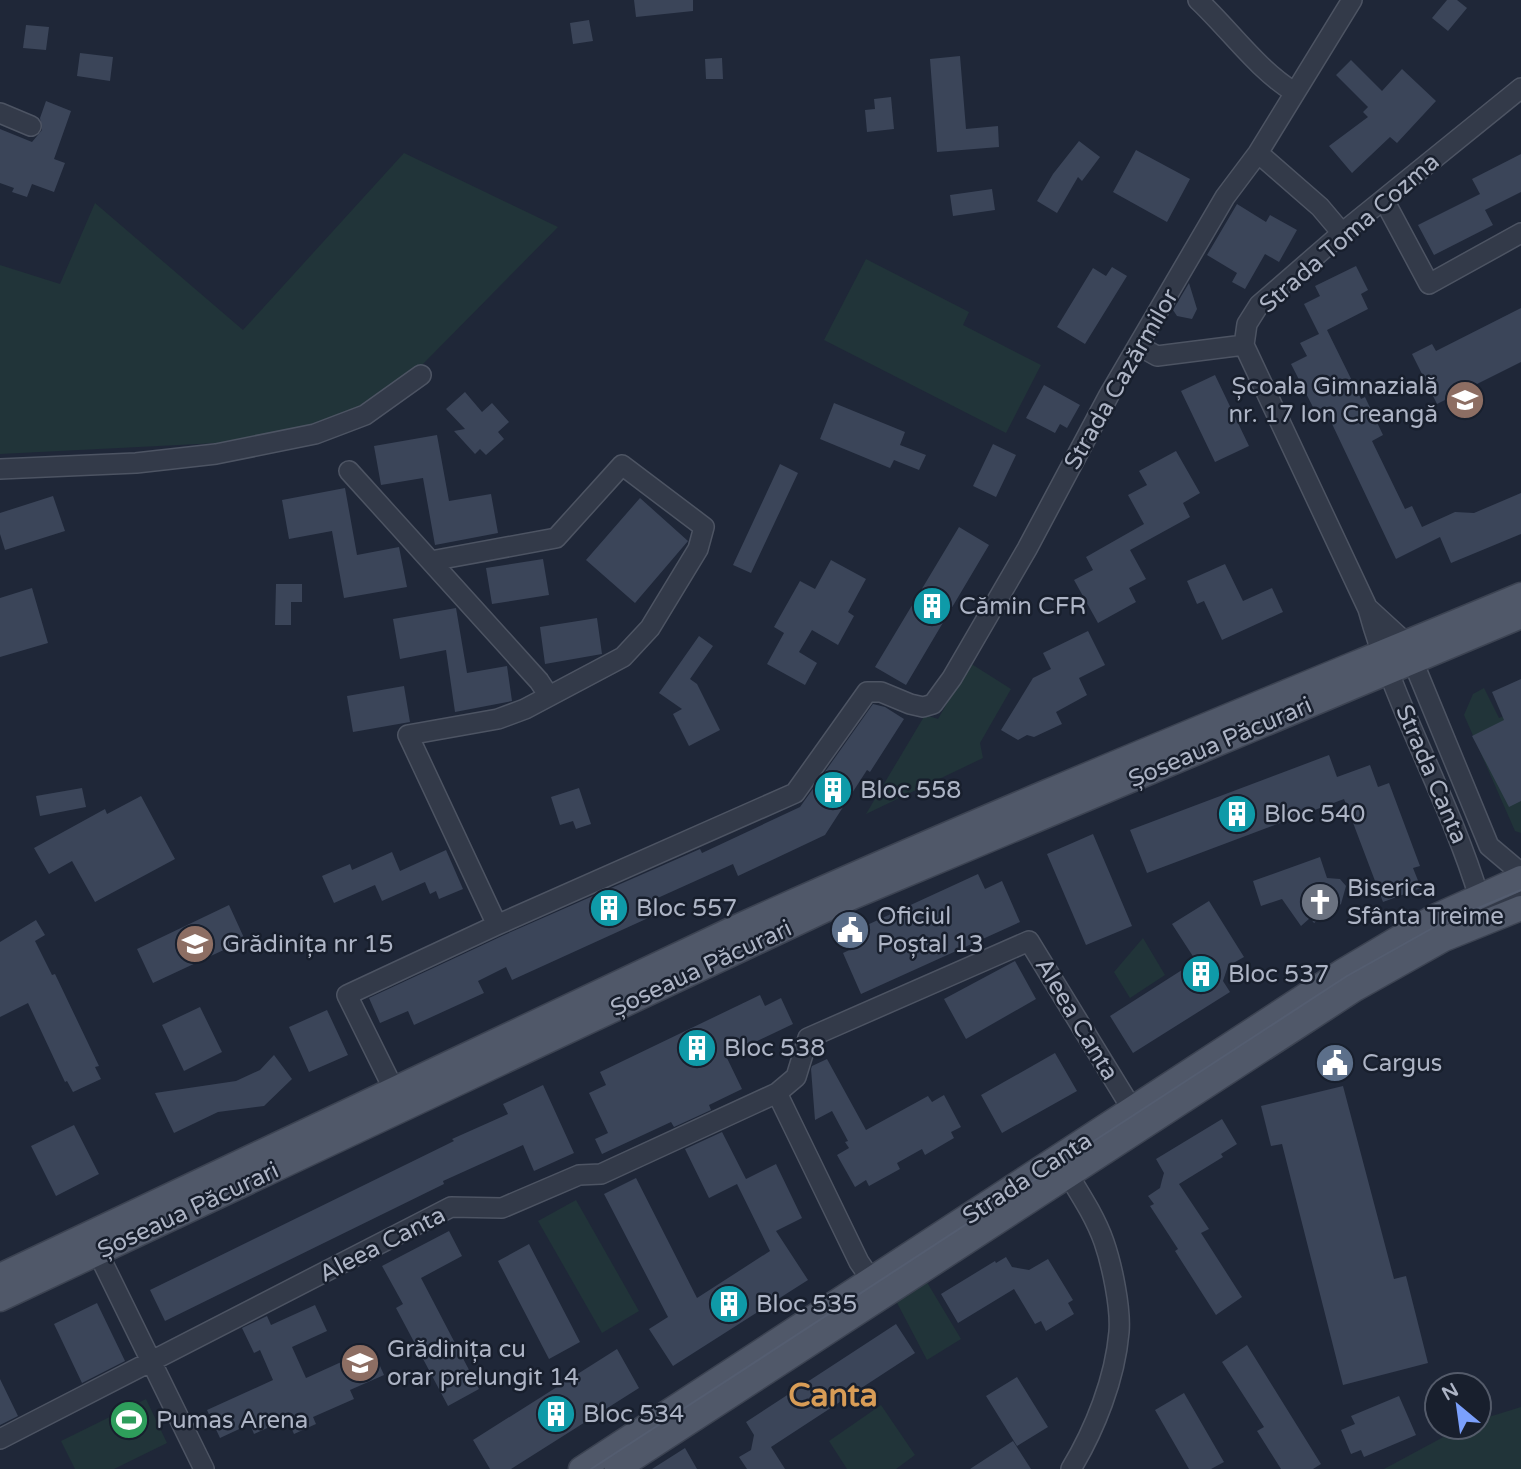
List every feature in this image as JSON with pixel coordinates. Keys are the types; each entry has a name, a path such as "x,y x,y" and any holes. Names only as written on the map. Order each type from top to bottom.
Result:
{"main road":[{"path":"1408,651 1521,595"},
{"path":"1408,651 1521,616"},
{"name":"Șoseaua Păcurari","path":"0,1276 1408,651"},
{"path":"1479,897 1521,876"},
{"name":"Strada Canta","path":"617,1469 1132,1109 1372,953 1434,918 1479,897"},
{"name":"Strada Canta","path":"581,1469 877,1288 1069,1176 1222,1073 1355,989 1444,939 1518,905"},
{"name":"Șoseaua Păcurari","path":"0,1299 398,1099"}],"street":[{"path":"1198,0 1275,80 1294,92"},
{"name":"Strada Cazărmilor","path":"497,925 796,793 867,692 881,692 923,707 933,704 952,678 1000,596 1110,395 1226,197 1258,153 1352,0"},
{"name":"Strada Toma Cozma","path":"1244,345 1247,324 1259,305 1342,233 1521,88"},
{"path":"0,113 31,126"},
{"path":"1258,153 1320,207 1342,233"},
{"path":"1384,200 1429,284 1521,233"},
{"path":"1139,346 1157,356 1244,345 1368,609 1408,651"},
{"path":"0,469 149,461 216,454 315,434 365,415 421,375"},
{"path":"398,1099 347,995 497,925 408,734 498,719 525,709 623,657 650,628 698,549 704,527 622,465 556,538 431,561"},
{"path":"349,471 539,681 549,696"},
{"name":"Strada Canta","path":"1368,609 1384,661 1466,856 1479,897 1518,905"},
{"name":"Strada Canta","path":"1408,651 1489,846 1521,876"},
{"name":"Aleea Canta","path":"0,1439 451,1207 502,1208 579,1175 601,1174 777,1093 796,1077 808,1038 1029,941 1132,1109"},
{"path":"777,1093 846,1237 877,1288"},
{"path":"1069,1176 1104,1240 1112,1268 1119,1331 1103,1401 1082,1451 1071,1469"},
{"path":"98,1252 204,1469"}],"green space":[{"path":"404,153 558,227 418,369 368,406 312,425 218,443 0,454 0,265 60,284 95,203 243,330"},
{"path":"866,259 969,312 963,325 1041,365 1006,433 824,340"},
{"path":"970,663 1011,689 980,743 983,758 866,814 925,715 938,719"},
{"path":"1484,688 1499,718 1521,709 1521,833 1515,831 1464,715 1473,694"},
{"path":"1143,938 1165,975 1130,998 1114,972"},
{"path":"576,1200 639,1311 602,1333 538,1221"},
{"path":"925,1279 961,1339 927,1360 894,1297"},
{"name":"Pumas Arena","path":"146,1399 167,1443 114,1469 75,1469 61,1441"},
{"path":"881,1405 915,1455 896,1469 847,1469 829,1441"},
{"path":"1521,1407 1521,1469 1384,1469 1436,1441 1493,1441 1493,1416"}],"building":[{"path":"634,0 693,0 693,11 636,17"},
{"path":"1447,0 1457,0 1467,8 1448,31 1432,18"},
{"path":"589,20 593,41 573,44 570,23"},
{"path":"26,25 49,27 46,50 23,48"},
{"path":"80,53 113,57 110,81 77,76"},
{"path":"960,56 966,129 998,126 999,147 937,152 930,59"},
{"path":"722,58 723,79 706,79 705,59"},
{"path":"1351,60 1382,91 1402,69 1436,101 1397,143 1390,137 1352,173 1329,146 1368,117 1363,112 1368,107 1336,75"},
{"path":"891,97 894,129 867,132 865,110 875,109 874,99"},
{"path":"46,101 71,111 54,159 65,163 54,192 32,184 27,197 12,192 14,188 0,183 0,129 32,142 42,130 40,118"},
{"path":"1079,141 1100,157 1082,181 1078,177 1057,213 1037,201 1053,174"},
{"path":"1136,150 1190,179 1167,222 1113,192"},
{"path":"1521,154 1521,192 1485,210 1493,225 1434,255 1418,225 1480,194 1472,179"},
{"path":"992,189 995,210 953,216 950,195"},
{"path":"1237,204 1266,222 1270,215 1297,230 1279,262 1265,254 1245,289 1232,282 1237,273 1207,255"},
{"path":"1356,266 1368,290 1361,294 1368,309 1327,330 1361,399 1365,397 1383,435 1372,441 1405,509 1412,506 1422,527 1455,512 1474,513 1521,493 1521,534 1451,563 1440,537 1396,559 1324,407 1315,411 1291,364 1307,356 1300,343 1319,334 1304,304 1320,296 1315,286"},
{"path":"1112,267 1127,276 1085,344 1057,327 1093,268 1106,276"},
{"path":"1189,283 1197,309 1192,319 1177,316 1173,310"},
{"path":"1521,308 1521,362 1437,404 1412,354 1432,344 1436,351"},
{"path":"1215,375 1249,446 1215,462 1181,391"},
{"path":"1044,385 1080,405 1067,428 1060,424 1055,433 1026,418"},
{"path":"465,392 482,412 492,403 509,422 498,432 504,439 486,455 480,449 475,454 454,431 465,429 446,409"},
{"path":"834,403 905,432 900,445 926,455 919,470 894,460 890,468 820,439"},
{"path":"437,435 449,501 491,494 498,533 435,545 423,478 381,485 374,446"},
{"path":"993,444 1016,455 996,497 973,486"},
{"path":"1176,451 1200,493 1183,503 1190,517 1130,550 1146,579 1129,588 1136,602 1098,623 1074,580 1093,570 1086,557 1144,524 1128,495 1147,485 1139,471"},
{"path":"780,464 798,473 751,573 733,565"},
{"path":"345,488 357,555 399,547 407,587 344,598 332,531 289,539 282,500"},
{"path":"53,496 65,531 5,550 0,534 0,513"},
{"path":"640,498 688,541 635,603 586,560"},
{"name":"Cămin CFR","path":"959,527 989,545 906,685 875,667"},
{"path":"543,559 549,595 492,604 486,568"},
{"path":"831,560 866,579 848,612 854,616 838,645 812,630 799,652 817,663 805,685 767,664 784,633 774,627 800,581 815,589"},
{"path":"1225,564 1243,601 1272,588 1283,612 1222,640 1204,601 1197,604 1187,581"},
{"path":"276,584 302,584 302,602 291,602 291,625 275,625"},
{"path":"32,588 48,643 0,657 0,598"},
{"path":"456,608 467,673 507,666 512,701 455,712 446,650 400,659 393,619"},
{"path":"597,618 602,654 545,664 540,627"},
{"path":"1088,631 1105,665 1079,678 1087,695 1056,712 1062,724 1034,737 1027,735 1018,740 1001,730 1033,678 1051,669 1043,653"},
{"path":"699,636 713,646 690,679 697,684 720,730 689,746 673,714 682,709 659,693"},
{"path":"1521,679 1521,801 1509,807 1472,736 1504,720 1492,692"},
{"path":"404,686 410,722 353,732 347,696"},
{"path":"873,704 885,707 904,719 825,835 738,876 733,864 651,901 657,914 512,980 506,967 478,981 484,993 414,1025 408,1011 380,1023 369,998 502,936 700,849 702,853 800,807"},
{"name":"Bloc 540","path":"1329,755 1337,777 1370,765 1378,787 1389,783 1420,866 1413,868 1421,888 1383,902 1344,799 1147,873 1130,830"},
{"path":"82,788 86,807 40,816 36,796"},
{"path":"579,788 591,824 576,829 573,821 560,825 551,797"},
{"path":"141,796 175,859 95,902 72,861 49,874 34,848 105,809 107,814"},
{"path":"1093,834 1132,926 1086,945 1047,854"},
{"path":"446,850 463,889 439,899 436,891 430,894 425,882 382,901 375,885 334,903 322,876 350,864 352,870 392,852 400,871"},
{"path":"1320,857 1327,878 1340,879 1346,886 1341,904 1314,923 1310,918 1301,926 1282,899 1261,906 1253,881"},
{"path":"978,874 985,889 1002,881 1020,922 861,994 843,953 860,945 854,931"},
{"name":"Bloc 537","path":"1209,901 1244,957 1228,966 1223,981 1230,992 1133,1053 1110,1016 1196,961 1172,924"},
{"path":"229,905 245,940 153,983 137,949"},
{"path":"36,920 45,935 35,941 52,975 55,974 99,1066 95,1067 101,1079 73,1092 67,1081 65,1082 28,1003 0,1017 0,942"},
{"path":"1015,961 1036,999 966,1039 944,999"},
{"name":"Bloc 538","path":"760,995 765,1006 781,998 793,1024 726,1056 742,1089 709,1105 711,1110 674,1127 671,1122 602,1154 595,1139 608,1133 589,1093 606,1085 600,1072"},
{"path":"200,1007 222,1052 184,1071 162,1025"},
{"path":"327,1010 348,1055 309,1072 289,1027"},
{"path":"1055,1053 1077,1091 1002,1133 981,1095"},
{"path":"1342,1054 1344,1078 1328,1082 1322,1058"},
{"path":"274,1055 292,1079 264,1106 218,1112 174,1133 155,1093 236,1081 260,1070"},
{"path":"827,1059 866,1130 928,1096 932,1102 944,1095 961,1127 951,1132 954,1138 925,1155 922,1149 897,1163 900,1169 869,1186 866,1180 855,1187 837,1155 849,1148 832,1111 815,1120 811,1069"},
{"path":"543,1085 574,1153 534,1171 523,1145 443,1181 444,1184 165,1321 150,1290 454,1141 452,1139 508,1114 503,1104"},
{"path":"1343,1086 1394,1279 1406,1276 1428,1363 1343,1385 1282,1144 1271,1146 1261,1106"},
{"path":"1222,1119 1237,1144 1221,1154 1223,1157 1179,1184 1209,1229 1201,1233 1242,1297 1216,1315 1175,1251 1178,1249 1150,1206 1154,1204 1148,1196 1160,1188 1164,1173 1156,1159"},
{"path":"74,1125 99,1174 56,1196 31,1146"},
{"path":"722,1132 746,1179 776,1164 802,1218 776,1231 808,1280 673,1366 649,1329 668,1317 604,1194 636,1178 697,1298 770,1251 737,1184 709,1198 685,1149"},
{"path":"449,1231 462,1256 421,1278 479,1389 448,1406 396,1308 403,1304 382,1266"},
{"path":"529,1244 580,1342 549,1359 498,1261"},
{"path":"1006,1257 1012,1267 1029,1270 1048,1259 1073,1300 1068,1303 1074,1314 1046,1331 1041,1321 1035,1324 1014,1289 958,1323 941,1294"},
{"path":"97,1303 125,1361 82,1383 54,1324"},
{"name":"Grădinița cu orar prelungit 14","path":"315,1305 327,1331 292,1347 306,1378 372,1348 384,1375 350,1390 354,1399 313,1417 316,1424 294,1434 287,1419 254,1434 250,1424 220,1438 207,1410 273,1380 260,1350 254,1353 242,1328 267,1316 271,1325"},
{"path":"896,1324 915,1353 771,1447 785,1469 747,1469 739,1457 751,1450 754,1435 746,1422"},
{"path":"1247,1345 1321,1464 1313,1469 1281,1469 1257,1431 1264,1427 1222,1362"},
{"name":"Bloc 534","path":"617,1349 639,1388 511,1469 490,1469 473,1440"},
{"path":"1017,1377 1048,1427 1017,1446 986,1396"},
{"path":"0,1379 18,1416 0,1425"},
{"path":"1184,1393 1224,1462 1211,1469 1189,1469 1155,1410"},
{"path":"1399,1396 1416,1435 1364,1457 1361,1450 1351,1454 1341,1430 1355,1424 1351,1416"},
{"path":"1013,1441 1031,1469 970,1469"},
{"path":"685,1448 697,1469 652,1469"}],"tram line":[{"path":"591,1469 1347,976 1438,925 1521,890"}],"place":[{"name":"Școala Gimnazială nr. 17 Ion Creangă","path":"1465,400"},
{"name":"Cămin CFR","path":"932,606"},
{"name":"Bloc 558","path":"833,790"},
{"name":"Bloc 540","path":"1237,814"},
{"name":"Biserica Sfânta Treime","path":"1320,902"},
{"name":"Bloc 557","path":"609,908"},
{"name":"Oficiul Poștal 13","path":"850,930"},
{"name":"Grădinița nr 15","path":"195,944"},
{"name":"Bloc 537","path":"1201,974"},
{"name":"Bloc 538","path":"697,1048"},
{"name":"Cargus","path":"1335,1063"},
{"name":"Bloc 535","path":"729,1304"},
{"name":"Grădinița cu orar prelungit 14","path":"360,1363"},
{"name":"Bloc 534","path":"556,1414"},
{"name":"Pumas Arena","path":"129,1420"}],"district":[{"name":"Canta","path":"833,1395"}]}
